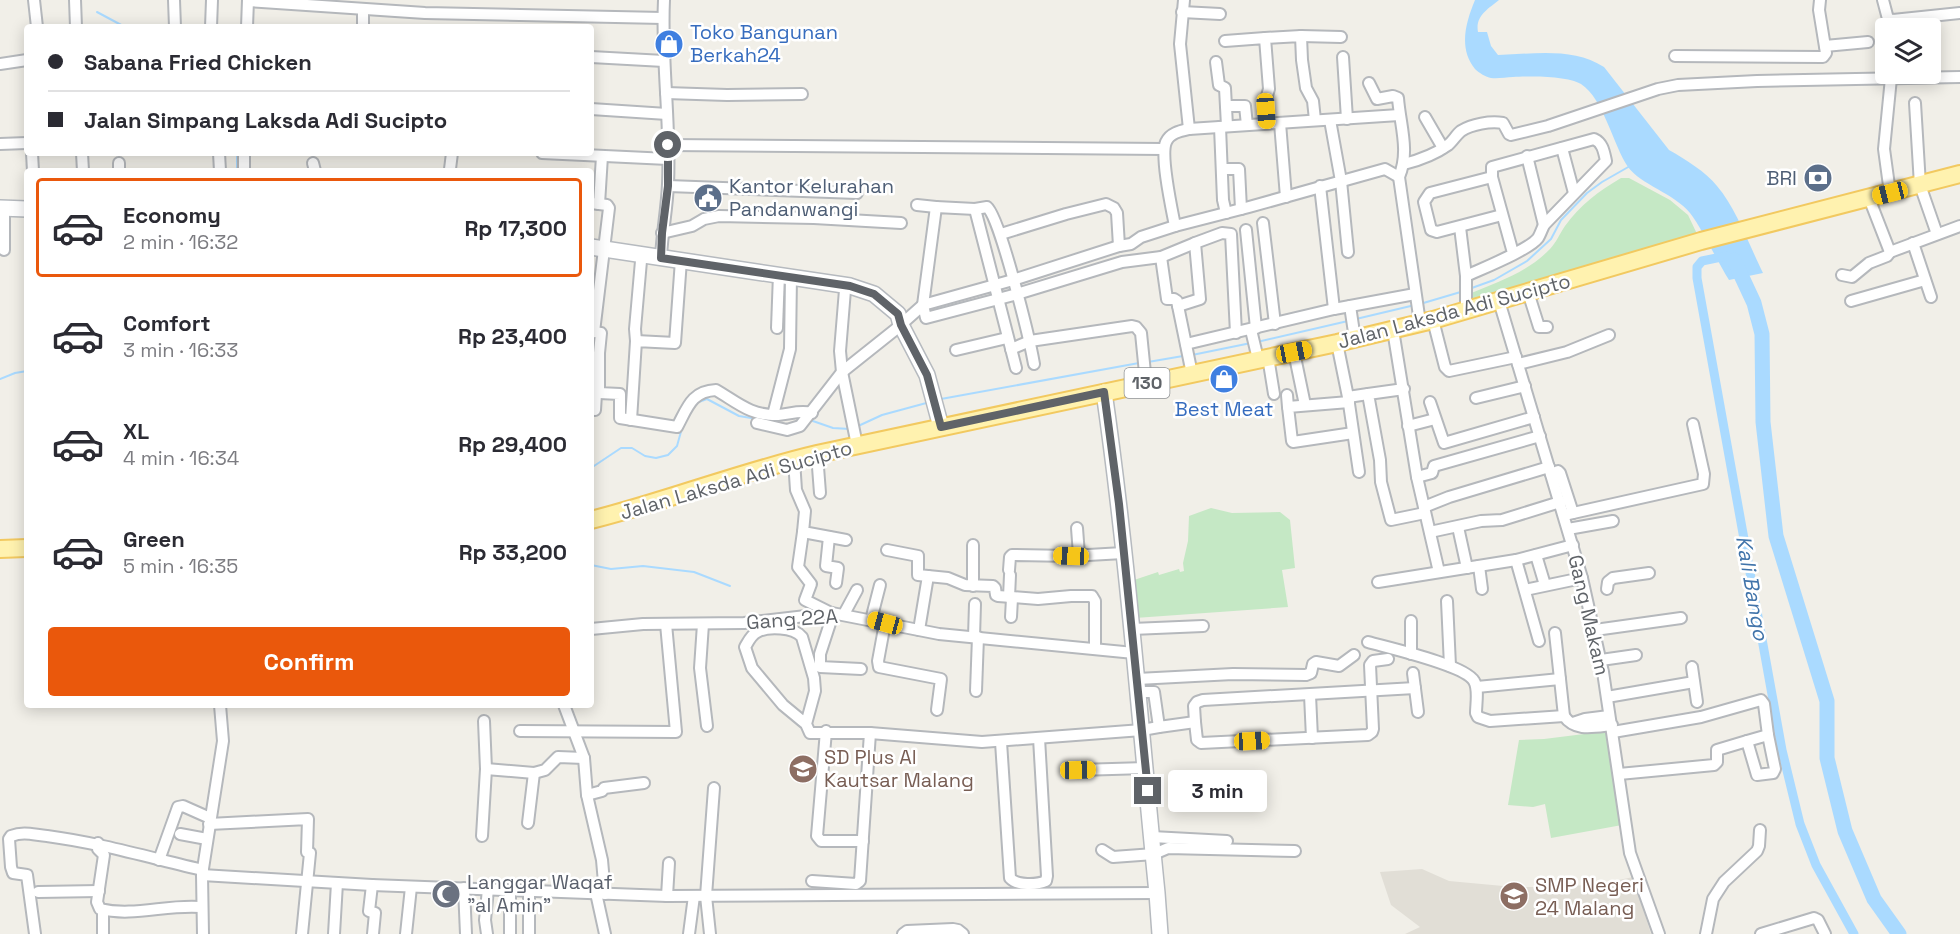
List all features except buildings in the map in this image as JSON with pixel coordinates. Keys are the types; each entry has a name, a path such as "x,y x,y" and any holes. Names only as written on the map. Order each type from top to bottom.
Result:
{"main road":[{"name":"Jalan Laksda Adi Sucipto","path":"594,519 639,508 736,476 817,454 854,434 941,427 1104,392 1189,356 1294,352 1336,343 1352,322 1393,330 1420,310 1463,295 1499,301 1701,241 1960,174"},
{"path":"0,549 24,548"}],"street":[{"path":"34,0 37,24"},
{"path":"75,0 76,24"},
{"path":"174,0 175,24"},
{"path":"211,24 212,0"},
{"path":"661,258 668,186 664,0"},
{"path":"1184,0 1180,44 1189,129"},
{"path":"1675,56 1822,57 1825,55 1825,46 1819,10 1820,0"},
{"path":"1883,0 1886,16 1893,20 1960,13"},
{"path":"247,24 248,1 425,13 663,18"},
{"path":"363,10 363,24"},
{"path":"1182,12 1220,14"},
{"path":"1301,36 1306,88 1313,101 1315,120"},
{"path":"1225,41 1301,36 1341,37"},
{"path":"1265,38 1269,89 1266,99 1267,123"},
{"path":"1825,46 1868,42"},
{"path":"594,57 664,61"},
{"path":"1342,57 1347,119"},
{"path":"0,64 24,60"},
{"path":"1216,62 1219,85 1225,88 1223,200 1226,213"},
{"path":"1404,164 1423,160 1451,143 1460,132 1473,126 1503,123 1512,135 1548,126 1658,89 1695,82 1875,78"},
{"path":"1941,78 1960,78"},
{"path":"1369,83 1377,99 1393,96 1398,98 1405,147 1404,164 1399,177 1420,310 1445,367 1451,372 1567,352 1609,335"},
{"path":"1890,84 1884,149 1890,193"},
{"path":"666,93 802,94"},
{"path":"1915,103 1920,185 1937,234"},
{"path":"1226,106 1245,106 1247,124"},
{"path":"594,108 666,114"},
{"path":"1175,226 1164,149 1174,133 1189,129 1247,124 1399,115"},
{"path":"1425,117 1443,148"},
{"path":"1330,120 1341,181 1348,252"},
{"path":"1280,123 1286,197"},
{"path":"1463,295 1513,253 1538,238 1544,225 1604,165 1606,161 1601,143 1594,139 1496,165 1491,170 1513,253"},
{"path":"0,144 24,143"},
{"path":"668,145 1164,149"},
{"path":"1562,148 1574,193"},
{"path":"594,156 668,159"},
{"path":"600,393 595,373 601,333 594,332 598,248 609,208 607,205 595,203 602,156"},
{"path":"1527,156 1544,225"},
{"path":"1223,169 1239,169 1241,209"},
{"path":"757,423 794,430 809,416 842,372 901,325 922,305 1131,244 1141,237 1175,226 1320,186 1384,169 1399,177"},
{"path":"1492,177 1426,197 1431,230 1434,233 1503,215"},
{"path":"668,186 857,193"},
{"path":"1320,186 1334,309 1352,322 1420,310"},
{"path":"1869,198 1890,252"},
{"path":"1001,234 1106,204 1114,208 1117,213 1119,246"},
{"path":"917,205 975,209 987,207 992,210 1001,234 1034,364"},
{"path":"936,207 922,305 924,316 929,318 1136,259 1161,257 1222,233 1231,234 1230,259 1236,333"},
{"path":"4,250 2,208 24,209"},
{"path":"975,209 1016,368"},
{"path":"662,233 719,216 901,223"},
{"path":"1263,223 1275,324"},
{"path":"1842,275 1852,277 1869,262 1887,256 1890,252 1960,226"},
{"path":"1460,227 1463,295"},
{"path":"1246,230 1253,331 1274,394"},
{"path":"1178,306 1200,299 1196,243"},
{"path":"1913,243 1931,297"},
{"path":"1131,244 1134,245 1138,256 1136,259"},
{"path":"598,248 785,275 850,286 874,294 898,314 901,325 920,360 941,427"},
{"path":"1161,257 1167,299 1176,300 1189,356 1236,333 1253,331 1334,309"},
{"path":"636,341 680,344 681,260"},
{"path":"631,420 640,261"},
{"path":"777,328 785,275"},
{"path":"773,415 790,349 785,275"},
{"path":"1851,301 1925,280"},
{"path":"845,290 840,340 842,372 854,434"},
{"path":"1528,292 1539,327 1547,327"},
{"name":"Gang Makam","path":"1499,301 1560,502 1569,514 1568,529 1586,592 1601,660 1630,853 1659,934"},
{"path":"1011,349 1030,341 1132,326 1141,333 1145,376"},
{"path":"1393,330 1417,477 1439,572"},
{"path":"956,350 1007,338"},
{"path":"1336,343 1348,399 1359,472"},
{"path":"1294,352 1305,405"},
{"path":"1476,398 1525,386"},
{"path":"1288,407 1404,389"},
{"path":"595,410 596,394 620,394 620,418 677,427 686,406 692,400 716,390 744,408 773,415 795,411 809,416"},
{"path":"1104,392 1117,484 1132,629 1160,934"},
{"path":"1368,394 1380,460 1381,480 1389,518 1394,520 1425,510 1445,498 1550,470 1560,473 1569,514 1702,484 1704,474 1693,423"},
{"path":"1287,395 1292,441 1353,433"},
{"path":"1430,402 1444,443 1534,417"},
{"path":"1408,426 1436,419"},
{"path":"1417,477 1432,473 1433,467 1540,436"},
{"path":"817,454 820,493"},
{"path":"794,460 796,490 805,511 798,567 811,584 805,600 836,614"},
{"path":"1430,532 1481,521 1502,520 1560,502"},
{"path":"1568,529 1613,521"},
{"path":"1458,527 1467,568"},
{"path":"1077,528 1079,555"},
{"path":"802,532 846,540"},
{"path":"829,537 826,566 838,568 836,583"},
{"path":"973,545 974,586"},
{"path":"1378,582 1516,560 1573,545"},
{"path":"887,550 918,556 918,575 948,578 965,585 993,586 996,596 1038,599 1094,597 1095,648"},
{"path":"1011,617 1009,573 1012,555 1123,553"},
{"path":"1536,555 1545,585"},
{"path":"1516,560 1539,641"},
{"path":"1479,566 1482,589"},
{"path":"1586,592 1610,589 1608,582 1613,578 1649,573"},
{"path":"919,630 928,576"},
{"path":"1525,590 1582,578"},
{"path":"871,620 880,585"},
{"path":"858,590 836,614 820,654 820,667 861,669"},
{"path":"1447,602 1450,666"},
{"path":"975,604 976,691"},
{"name":"Gang 22A","path":"594,628 643,624 744,623 836,614 919,630 1134,653"},
{"path":"1595,630 1680,618"},
{"path":"1411,621 1411,654"},
{"path":"885,623 878,661 879,667 941,680 937,710"},
{"path":"520,731 676,732 666,624"},
{"path":"703,624 700,668 707,726"},
{"path":"1132,629 1203,626"},
{"path":"806,724 815,691 814,678 802,637 797,633 781,629 756,633 746,647 752,668 783,705 806,724 810,733 826,731 870,733 971,742 1001,742 1142,730 1195,722"},
{"path":"1555,633 1560,679 1569,719 1579,728 1701,717 1759,700 1764,704 1775,769 1773,773 1757,776 1747,741"},
{"path":"1368,642 1450,666 1469,675 1477,687 1476,713 1482,720 1569,719"},
{"path":"1601,660 1636,655"},
{"path":"1137,685 1233,674 1306,675 1311,673 1313,664 1316,662 1339,666 1354,656"},
{"path":"1388,659 1373,661 1370,664 1371,690 1373,729 1370,734 1203,744 1197,740 1194,706 1200,700 1310,695 1371,690 1415,688"},
{"path":"1692,667 1697,702"},
{"path":"1413,673 1418,712"},
{"path":"1477,687 1560,679"},
{"path":"1607,697 1694,682"},
{"path":"1137,685 1155,694 1159,727"},
{"path":"1310,695 1312,738"},
{"path":"203,934 202,872 223,741 220,708"},
{"path":"565,708 584,758 587,795 602,860 600,894 605,934"},
{"path":"482,836 486,769 484,721"},
{"path":"826,731 818,840 863,841"},
{"path":"812,881 859,883 870,733"},
{"path":"1619,774 1714,765 1717,762 1717,750 1768,735"},
{"path":"1001,742 1010,878 1016,883 1040,883 1046,881 1047,876 1040,738"},
{"path":"486,769 534,773 545,770 558,758 584,758"},
{"path":"1078,770 1146,768"},
{"path":"528,824 534,773"},
{"path":"587,795 602,791 604,788 644,783"},
{"path":"710,934 706,896 714,788"},
{"path":"159,860 178,807 183,806 209,821 308,819 307,852 310,853 302,934"},
{"path":"1706,934 1713,899 1724,882 1757,851 1760,830"},
{"path":"36,934 27,875 13,873 11,867 9,839 21,832 98,843 202,872 372,885 667,896 1157,893"},
{"path":"180,834 207,839"},
{"path":"1152,837 1227,841"},
{"path":"98,843 98,849 104,855 97,904 103,910 145,911 187,906 201,908"},
{"path":"1102,850 1113,857 1154,854 1168,848 1295,851"},
{"path":"667,896 669,863"},
{"path":"334,934 337,883"},
{"path":"372,885 369,911 375,914 374,934"},
{"path":"406,934 411,887"},
{"path":"464,888 466,934"},
{"path":"487,934 485,920 488,889"},
{"path":"510,890 510,934"},
{"path":"38,892 99,891"},
{"path":"529,891 529,934"},
{"path":"689,934 694,896"},
{"path":"103,910 103,934"},
{"path":"1761,934 1778,932 1814,918 1818,920 1825,934"},
{"path":"903,934 907,931 953,929 963,934"}],"shaded area":[{"name":"SMP Negeri 24 Malang","path":"1422,869 1449,881 1514,887 1562,887 1605,883 1633,877 1651,934 1405,934 1420,927 1391,905 1380,872"}],"green space":[{"path":"1621,178 1629,178 1670,200 1688,215 1698,236 1469,304 1469,294 1512,276 1541,257 1552,247 1577,211 1598,193"},
{"path":"1211,508 1232,513 1280,512 1290,520 1295,568 1282,570 1288,607 1135,618 1131,581 1158,572 1159,575 1179,569 1180,572 1184,571 1189,516"},
{"path":"1608,731 1622,825 1551,838 1545,804 1533,807 1508,805 1519,740"}],"water":[{"path":"1475,0 1499,0 1483,13 1478,22 1478,32 1487,32 1491,46 1498,55 1566,54 1604,67 1669,150 1701,171 1724,195 1763,273 1729,280 1700,228 1684,206 1641,179 1628,167 1596,100 1581,84 1567,79 1548,77 1491,78 1475,69 1467,52 1465,35"}],"waterway":[{"path":"97,12 119,24"},
{"path":"237,156 237,168"},
{"path":"1469,289 1494,280 1527,261 1551,239 1561,220 1587,193 1630,166"},
{"name":"Kali Bango","path":"1726,256 1702,261 1697,267 1697,278 1782,750 1800,824 1816,865 1854,934"},
{"name":"Kali Bango","path":"1734,260 1754,303 1762,334 1763,422 1776,536 1827,701 1827,758 1845,831 1874,899 1899,934"},
{"path":"1420,304 1464,291"},
{"path":"1356,319 1415,305"},
{"path":"1257,342 1348,321"},
{"path":"1192,355 1251,343"},
{"path":"1148,362 1183,356"},
{"path":"941,399 1139,363"},
{"path":"0,379 24,372"},
{"path":"696,403 707,399 739,416 757,419"},
{"path":"856,427 882,415 930,402"},
{"path":"810,420 833,428 850,429"},
{"path":"594,466 621,448 632,448 645,456 656,458 668,455 677,446 682,428"},
{"path":"594,566 611,569 643,566 694,572 730,586"}],"place":[{"name":"Toko Bangunan Berkah24","path":"669,44"},
{"name":"BRI","path":"1818,178"},
{"name":"Kantor Kelurahan Pandanwangi","path":"708,198"},
{"name":"Best Meat","path":"1224,379"},
{"name":"SD Plus Al Kautsar Malang","path":"803,769"},
{"name":"Langgar Waqaf \"al Amin\"","path":"446,894"},
{"name":"SMP Negeri 24 Malang","path":"1514,896"}],"route":[{"path":"668,145 668,186 661,258 779,274 850,286 874,294 898,314 901,325 927,375 941,427 1104,392 1115,466 1148,791"}]}
